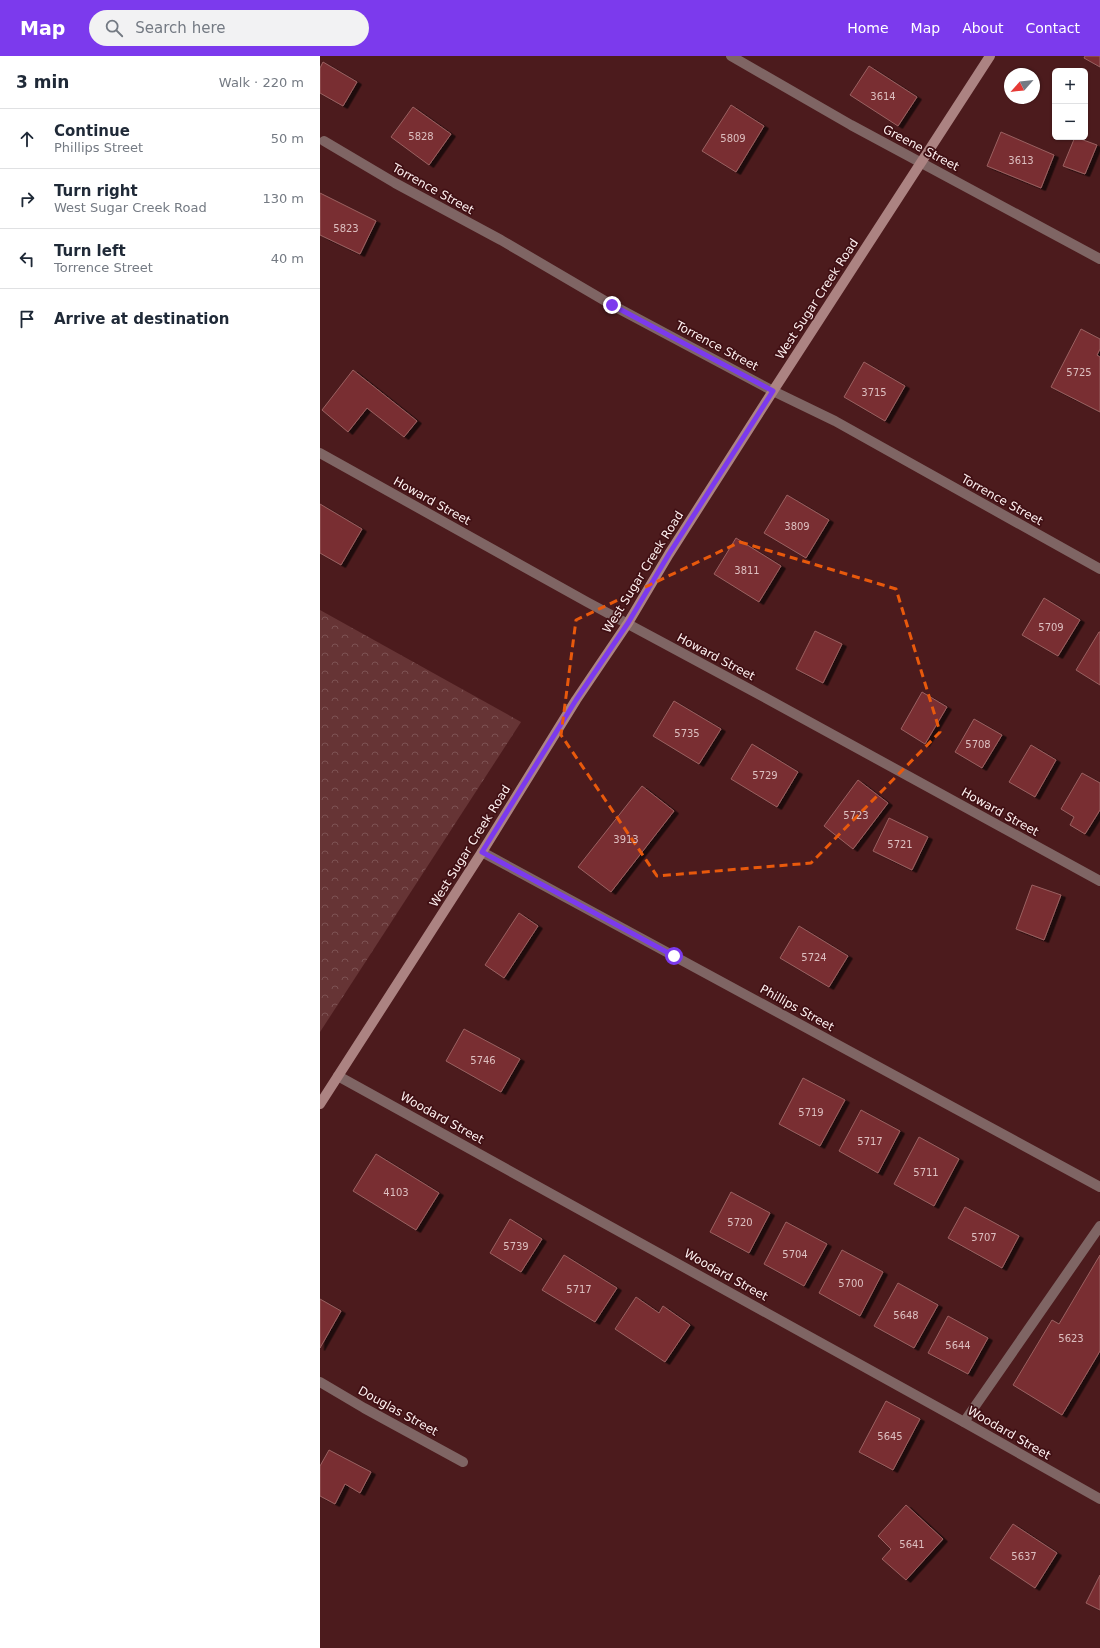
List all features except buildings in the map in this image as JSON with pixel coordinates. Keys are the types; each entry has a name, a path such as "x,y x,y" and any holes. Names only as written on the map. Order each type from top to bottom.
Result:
{"main road":[{"name":"West Sugar Creek Road","path":"320,1104 482,852 576,700 628,623 669,554 773,391 990,56"}],"street":[{"name":"Greene Street","path":"731,56 851,125 1100,259"},
{"name":"Torrence Street","path":"322,140 396,183 501,240 612,305 773,391 835,422 1100,569"},
{"name":"Howard Street","path":"320,453 696,662 1100,881"},
{"name":"Phillips Street","path":"482,852 1100,1187"},
{"name":"Woodard Street","path":"338,1076 964,1422 1100,1499"},
{"path":"964,1422 1100,1226"},
{"name":"Douglas Street","path":"320,1382 364,1408 463,1462"}],"highlighted area":[{"path":"740,542 896,589 940,732 811,863 657,876 561,735 576,620"}],"green space":[{"path":"320,610 521,722 320,1032"}],"route":[{"path":"612,305 773,391 669,554 628,623 576,700 482,852 674,956"}]}
